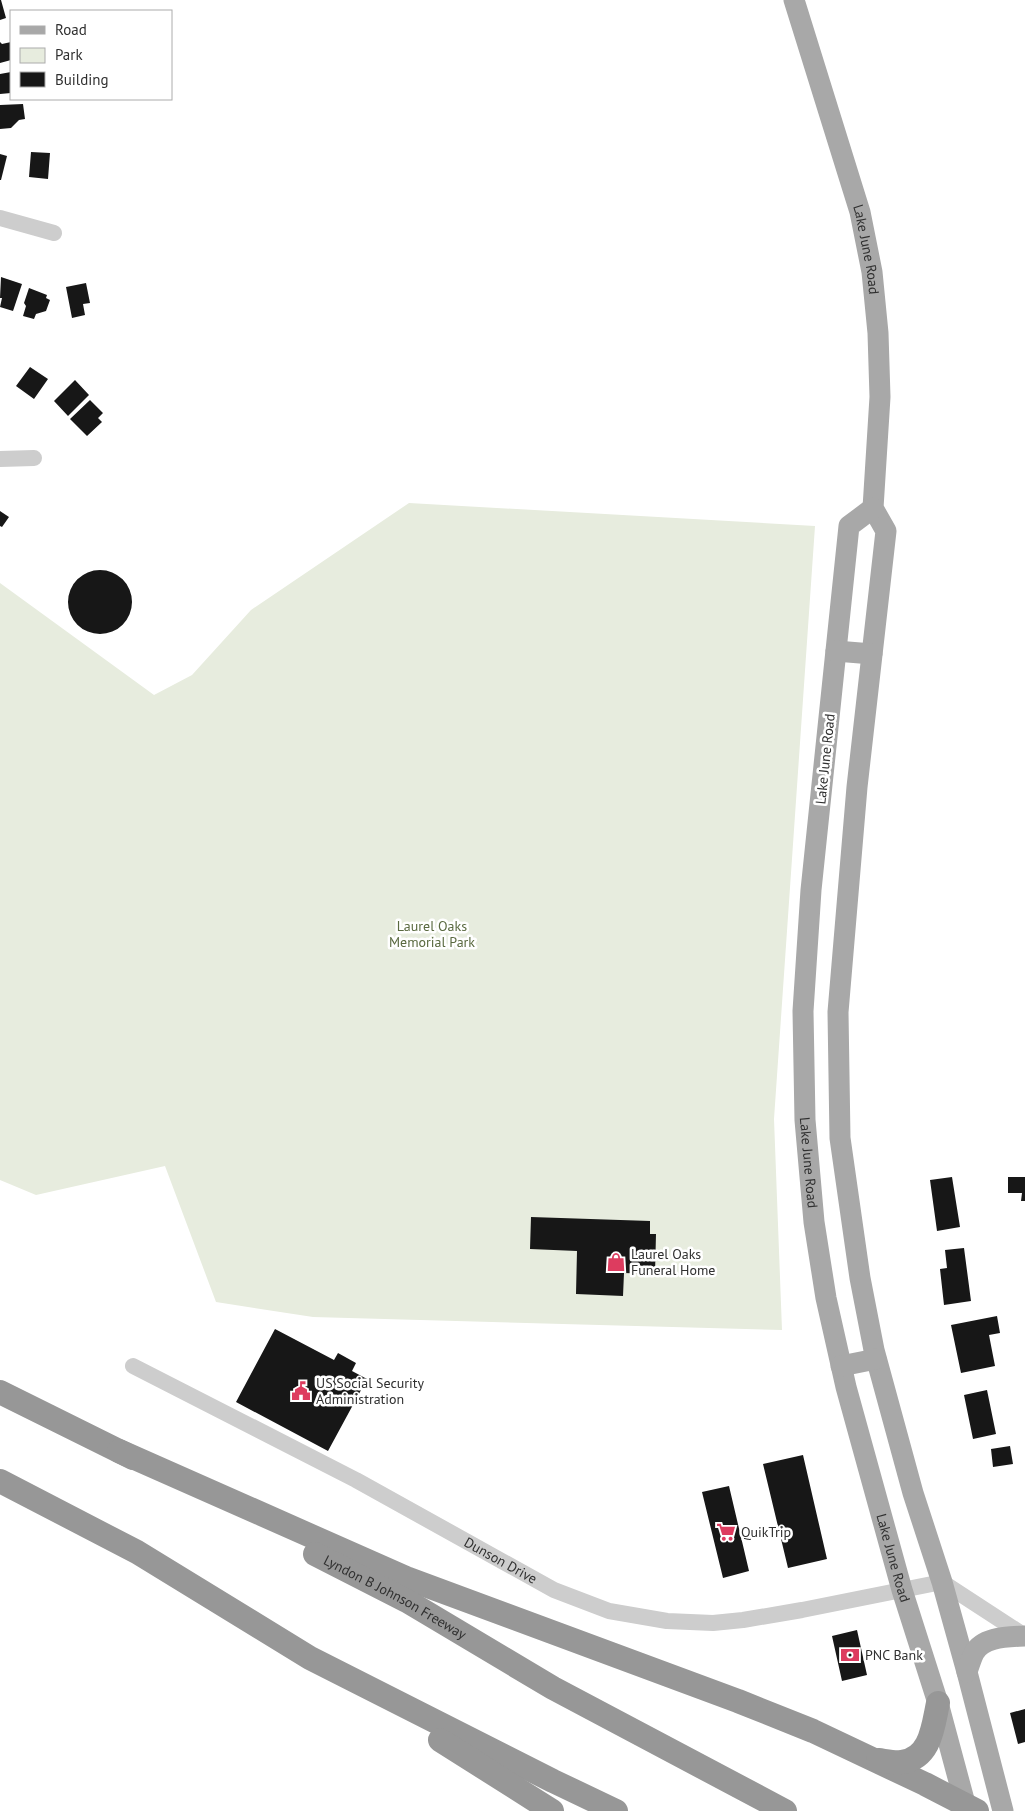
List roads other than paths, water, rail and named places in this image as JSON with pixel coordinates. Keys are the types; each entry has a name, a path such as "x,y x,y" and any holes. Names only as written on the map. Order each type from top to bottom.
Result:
{"highway":[{"name":"Lyndon B Johnson Freeway","path":"0,1392 119,1451 407,1601 553,1688 785,1811"},
{"path":"119,1451 406,1578 738,1701 813,1731 970,1809"},
{"path":"0,1481 136,1552 310,1658 552,1811"},
{"path":"310,1658 552,1781 616,1811"},
{"path":"874,1760 903,1762 920,1754 931,1738 938,1703"}],"main road":[{"name":"Lake June Road","path":"794,0 860,212 872,272 878,333 880,397 873,508 849,526 811,890 803,1011 807,1140 814,1222 826,1298 841,1366 902,1590 970,1809"},
{"path":"873,508 886,531 855,810 838,1012 840,1138 860,1278 876,1359 913,1493 942,1582 1003,1811"},
{"path":"836,651 872,654"},
{"path":"807,1140 840,1138"},
{"path":"841,1366 876,1359"},
{"path":"967,1672 975,1651 988,1641 1001,1637 1025,1636"}],"street":[{"path":"0,218 54,233"},
{"path":"0,458 34,458"},
{"name":"Dunson Drive","path":"133,1366 356,1480 554,1590 609,1611 667,1621 713,1623 788,1612 942,1582"},
{"path":"942,1582 1025,1636"}],"place":[{"name":"Laurel Oaks Funeral Home","path":"616,1262"},
{"name":"US Social Security Administration","path":"301,1391"},
{"name":"QuikTrip","path":"726,1532"},
{"name":"PNC Bank","path":"850,1655"}],"park label":[{"name":"Laurel Oaks Memorial Park","path":"432,934"}]}
